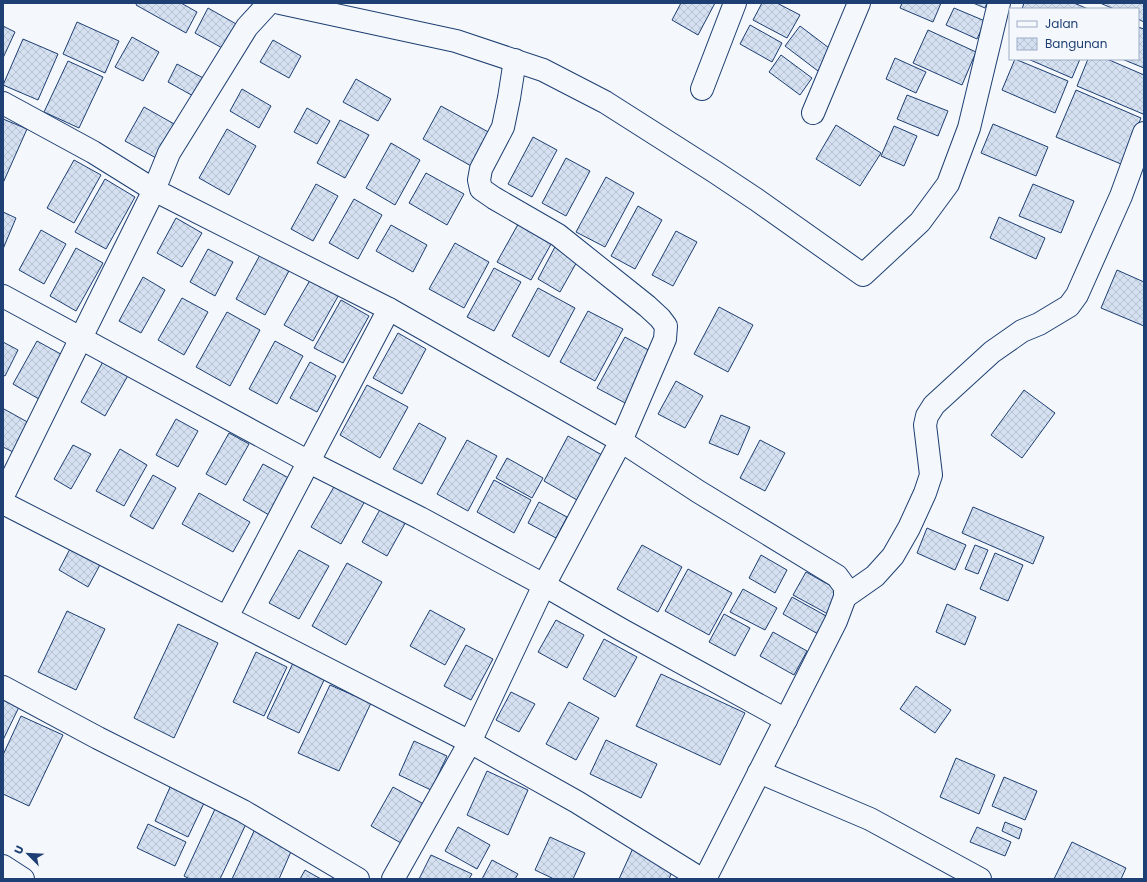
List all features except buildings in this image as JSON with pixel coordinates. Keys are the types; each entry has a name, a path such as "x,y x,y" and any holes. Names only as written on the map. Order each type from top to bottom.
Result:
{"street":[{"path":"3,496 154,190 169,153 247,27 269,3"},
{"path":"280,3 456,41 543,70 605,102 757,200 863,275 920,222 948,184 969,128 999,3"},
{"path":"702,89 735,3"},
{"path":"813,113 859,3"},
{"path":"393,879 470,742 544,585 621,441 665,339 666,326 654,312 558,235 481,189 478,180 481,170 503,126 510,98 515,60"},
{"path":"3,103 93,152 154,190 389,308 621,441 699,492 837,576 845,587 845,597 836,621 705,879"},
{"path":"845,597 875,576 893,556 926,493 931,475 925,425 927,416 934,405 992,352 1022,331 1039,324 1069,306 1077,295 1121,196 1144,133"},
{"path":"3,296 309,462 420,518 544,585 622,630 786,720"},
{"path":"227,617 389,308"},
{"path":"3,503 470,742 577,802 701,879"},
{"path":"3,687 98,738 243,811 358,879"},
{"path":"759,772 870,819 980,879"}]}
